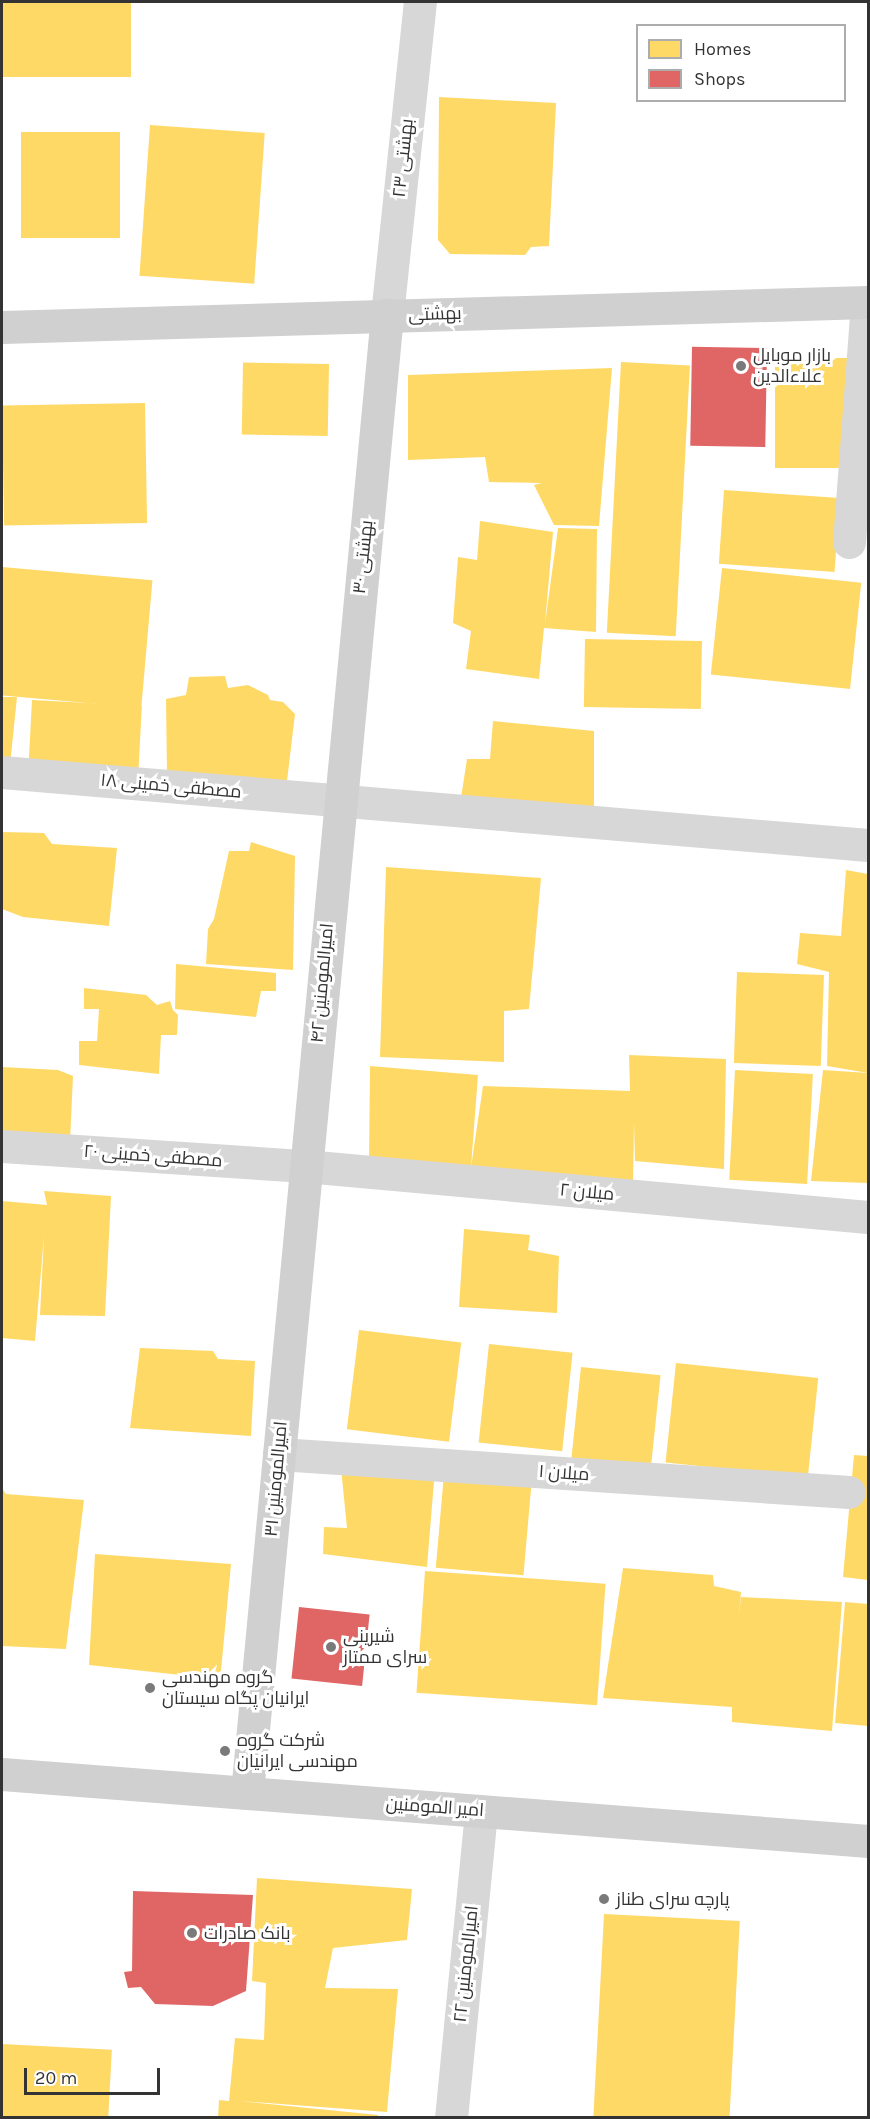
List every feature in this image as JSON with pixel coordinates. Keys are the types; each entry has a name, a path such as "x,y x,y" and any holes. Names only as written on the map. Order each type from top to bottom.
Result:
{"main road":[{"name":"بهشتی","path":"2,327 868,302"},
{"name":"بهشتی ۳۰","path":"339,800 387,315"},
{"name":"امیرالمومنین ۴۲","path":"305,1166 339,800"},
{"name":"امیرالمومنین ۳۱","path":"247,1792 305,1166"},
{"name":"امیر المومنین","path":"2,1774 868,1841"}],"street":[{"name":"بهشتی ۲۳","path":"387,315 420,2"},
{"path":"849,542 868,302"},
{"name":"مصطفی خمینی ۱۸","path":"2,772 868,845"},
{"name":"مصطفی خمینی ۲۰","path":"2,1146 305,1166"},
{"name":"میلان ۲","path":"305,1166 868,1217"},
{"name":"میلان ۱","path":"279,1454 849,1492"},
{"name":"امیرالمومنین ۲۲","path":"451,2118 481,1811"}],"building: Homes":[{"path":"2,2 131,2 131,77 2,77"},
{"path":"439,97 556,103 549,246 531,247 525,255 450,254 438,240"},
{"path":"150,125 265,133 254,284 139,276"},
{"path":"21,132 120,132 120,238 21,238"},
{"path":"775,358 855,358 855,468 775,468"},
{"path":"243,362 329,364 328,436 242,434"},
{"path":"621,362 690,366 676,636 607,633"},
{"path":"612,368 599,526 554,525 534,485 542,483 489,482 485,457 408,460 408,375"},
{"path":"145,403 147,523 4,525 2,405"},
{"path":"724,490 840,498 835,572 719,564"},
{"path":"480,521 553,532 545,624 558,528 597,529 596,632 544,628 539,679 466,669 471,631 453,623 458,557 477,560"},
{"path":"2,567 152,580 141,708 2,695"},
{"path":"722,568 861,583 850,689 711,674"},
{"path":"585,639 702,641 701,709 584,707"},
{"path":"225,676 228,688 248,685 268,695 270,700 283,702 295,714 287,781 167,774 166,699 186,695 189,677"},
{"path":"2,697 17,697 10,765 2,764"},
{"path":"32,700 142,706 138,774 28,768"},
{"path":"493,721 594,731 594,817 461,798 467,759 490,759"},
{"path":"2,832 44,833 52,844 117,848 109,926 23,917 2,909"},
{"path":"251,842 295,856 293,970 206,964 208,929 214,919 229,851 249,851"},
{"path":"386,867 541,878 529,1009 504,1011 504,1062 380,1057"},
{"path":"846,870 868,874 868,1073 827,1066 829,972 797,964 800,933 841,936"},
{"path":"176,964 276,973 276,991 261,991 256,1017 175,1009"},
{"path":"737,972 824,975 821,1066 734,1063"},
{"path":"84,988 146,995 157,1005 170,1001 173,1010 178,1015 177,1035 161,1035 159,1074 79,1065 79,1041 97,1041 99,1009 84,1009"},
{"path":"629,1055 726,1059 724,1169 635,1161 634,1122 633,1183 369,1161 370,1066 478,1075 471,1167 483,1086 630,1091"},
{"path":"2,1067 58,1070 73,1076 70,1141 2,1135"},
{"path":"735,1070 813,1074 807,1184 729,1180"},
{"path":"823,1070 868,1073 868,1183 811,1181"},
{"path":"44,1191 111,1196 105,1316 40,1315 44,1236 35,1341 2,1338 2,1201 47,1205"},
{"path":"464,1229 530,1235 528,1250 559,1256 557,1313 459,1307"},
{"path":"359,1330 461,1343 449,1442 347,1429"},
{"path":"489,1344 573,1353 562,1451 479,1442"},
{"path":"140,1348 213,1351 218,1359 255,1361 251,1436 130,1428"},
{"path":"676,1363 818,1378 808,1477 666,1462"},
{"path":"581,1367 661,1375 650,1472 571,1463"},
{"path":"854,1455 868,1456 868,1580 843,1577"},
{"path":"341,1468 435,1469 427,1567 323,1554 324,1527 347,1528"},
{"path":"444,1474 532,1482 523,1575 436,1568"},
{"path":"2,1488 6,1494 84,1500 66,1649 2,1646"},
{"path":"95,1554 231,1564 221,1671 208,1678 89,1665"},
{"path":"623,1568 713,1575 714,1586 741,1592 739,1616 741,1597 842,1602 832,1731 732,1722 732,1707 603,1698"},
{"path":"425,1571 606,1584 597,1705 416,1693"},
{"path":"845,1602 868,1604 868,1726 835,1723"},
{"path":"257,1878 412,1889 407,1940 333,1948 325,1988 398,1989 387,2112 239,2101 378,2115 378,2118 218,2118 219,2100 229,2101 235,2038 264,2040 266,1983 252,1981"},
{"path":"604,1914 740,1921 729,2118 593,2118"},
{"path":"2,2044 112,2050 108,2118 2,2118"}],"building: Shops":[{"path":"692,347 767,348 765,447 690,446"},
{"name":"شیرینی سرای ممتاز","path":"299,1607 370,1614 362,1686 291,1679"},
{"name":"بانک صادرات","path":"133,1891 253,1895 246,1991 213,2006 155,2004 141,1987 128,1988 124,1972 132,1971"}],"place":[{"name":"بازار موبایل علاءالدین","path":"741,366"},
{"name":"شیرینی سرای ممتاز","path":"331,1647"},
{"name":"گروه مهندسی ایرانیان پگاه سیستان","path":"150,1688"},
{"name":"شرکت گروه مهندسی ایرانیان","path":"225,1751"},
{"name":"پارچه سرای طناز","path":"604,1899"},
{"name":"بانک صادرات","path":"192,1933"}]}
